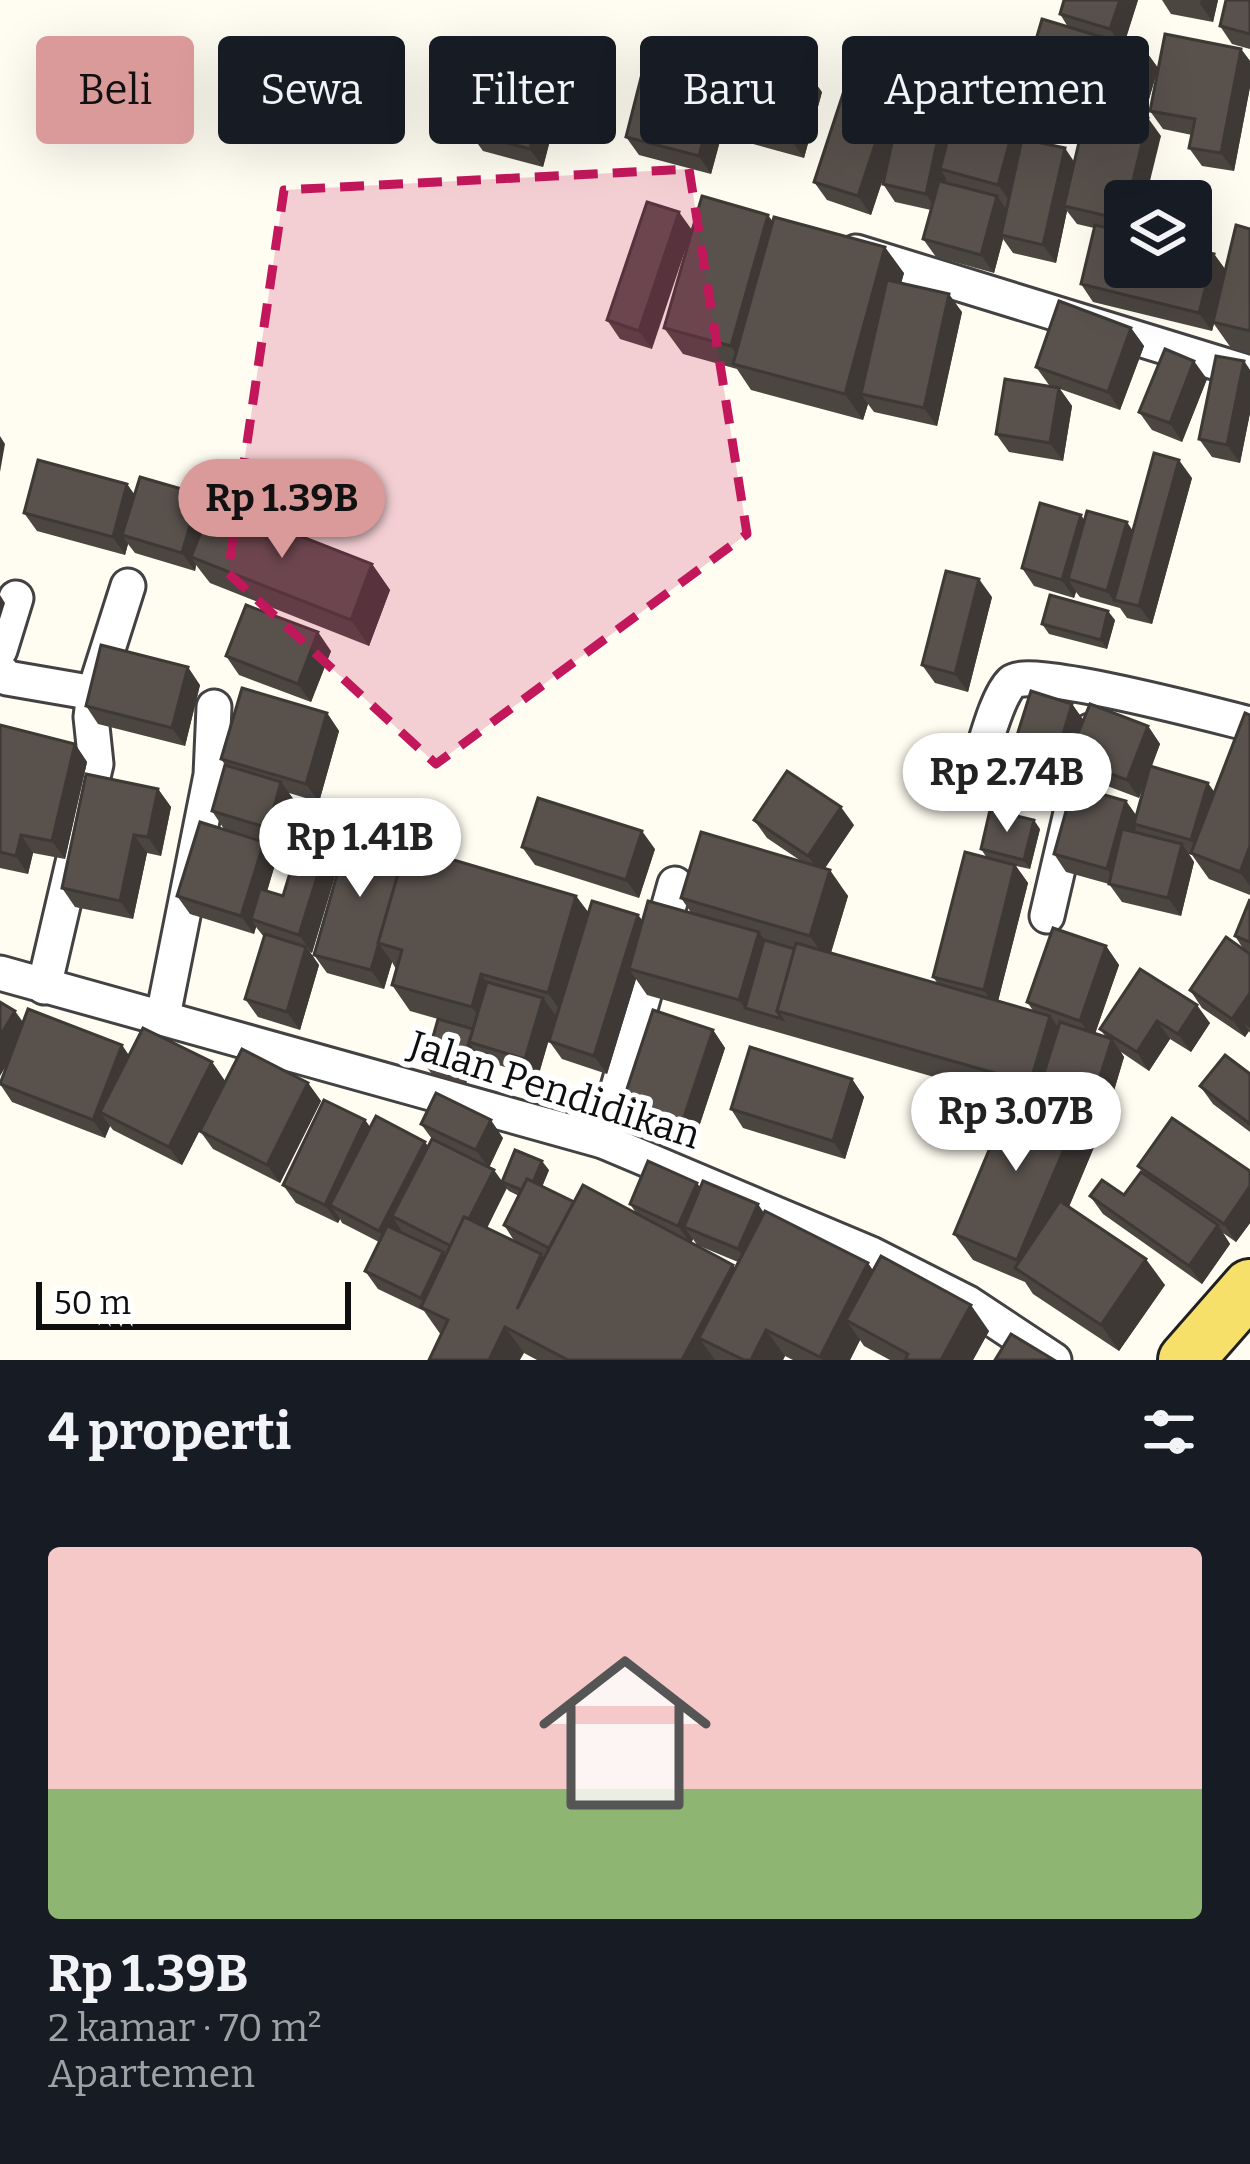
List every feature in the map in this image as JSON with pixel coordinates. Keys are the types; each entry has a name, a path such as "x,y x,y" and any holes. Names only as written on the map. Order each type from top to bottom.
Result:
{"main road":[{"path":"1186,1360 1250,1287"}],"street":[{"path":"823,242 1250,373"},
{"path":"44,987 96,764 91,717 94,693 128,586"},
{"path":"0,650 16,598"},
{"path":"0,670 8,678 94,693"},
{"path":"974,778 1003,698 1016,679 1026,676 1250,724"},
{"path":"1047,916 1100,689"},
{"path":"163,1016 211,775 214,707"},
{"path":"603,1141 675,884"},
{"name":"Jalan Pendidikan","path":"0,973 603,1141 871,1254 968,1303 1054,1360"}],"highlighted area":[{"path":"689,169 747,534 436,764 228,573 284,190"}],"building":[{"path":"1064,0 1120,0 1110,29 1060,14"},
{"path":"1226,0 1250,0 1250,34 1220,26"},
{"path":"1042,19 1098,36 1037,36"},
{"path":"1165,34 1241,49 1221,153 1189,148 1195,119 1150,111"},
{"path":"640,82 640,141 626,137"},
{"path":"842,97 842,144 875,144 858,196 814,182"},
{"path":"653,144 702,144 699,156"},
{"path":"892,144 937,144 926,194 883,184"},
{"path":"947,144 1009,144 998,185 940,169"},
{"path":"1021,144 1065,148 1043,245 1001,235"},
{"path":"1079,144 1142,144 1133,180 1104,180 1104,215 1064,206"},
{"path":"939,181 997,196 981,255 923,239"},
{"path":"702,196 768,215 731,346 664,328"},
{"path":"647,202 679,212 639,331 607,320"},
{"path":"774,217 885,247 845,394 733,364"},
{"path":"1095,225 1104,227 1104,288 1205,288 1199,313 1081,284"},
{"path":"1236,225 1250,229 1250,331 1213,322"},
{"path":"887,280 949,294 924,408 861,394"},
{"path":"1059,301 1131,328 1108,392 1036,367"},
{"path":"1165,349 1194,361 1170,423 1139,412"},
{"path":"1216,356 1244,361 1227,445 1199,439"},
{"path":"1005,379 1059,388 1050,443 996,434"},
{"path":"1154,453 1179,460 1139,606 1114,600"},
{"path":"38,460 127,484 113,537 24,513"},
{"path":"140,477 199,494 182,553 122,535"},
{"path":"213,502 372,564 351,620 191,557"},
{"path":"1040,503 1081,515 1062,580 1022,568"},
{"path":"1087,511 1127,522 1107,591 1068,579"},
{"path":"946,571 979,579 955,674 922,665"},
{"path":"1050,595 1108,611 1101,640 1042,624"},
{"path":"246,605 318,632 298,684 226,656"},
{"path":"101,645 188,667 172,728 86,706"},
{"path":"242,688 327,713 306,784 221,759"},
{"path":"1031,691 1072,704 1049,781 1007,767"},
{"path":"1090,704 1148,726 1127,780 1068,758"},
{"path":"1245,713 1250,715 1250,846 1240,872 1191,853"},
{"path":"0,725 75,744 52,841 21,835 16,856 0,852"},
{"path":"225,765 281,782 268,828 212,811"},
{"path":"1150,766 1208,783 1191,840 1134,824"},
{"path":"787,771 841,807 808,856 754,820"},
{"path":"86,774 158,789 148,837 134,835 120,901 62,888"},
{"path":"1073,786 1126,801 1107,869 1054,854"},
{"path":"538,798 642,831 626,880 522,847"},
{"path":"320,810 353,820 341,857 308,848"},
{"path":"990,810 1034,820 1024,860 981,849"},
{"path":"200,822 264,842 241,916 177,896"},
{"path":"350,829 407,846 371,970 314,955"},
{"path":"1122,829 1182,844 1168,898 1109,884"},
{"path":"701,832 830,870 810,936 681,898"},
{"path":"406,846 576,896 548,993 481,974 472,1007 392,985 402,950 378,943"},
{"path":"297,850 323,858 299,935 251,919 260,889 283,896"},
{"path":"965,852 1015,865 984,990 933,977"},
{"path":"1250,899 1250,942 1235,936"},
{"path":"592,901 638,915 594,1056 549,1041"},
{"path":"648,901 759,932 739,1000 629,969"},
{"path":"1053,928 1106,946 1080,1021 1027,1002"},
{"path":"265,934 306,947 287,1012 245,999"},
{"path":"1226,937 1250,954 1250,993 1232,1019 1190,990"},
{"path":"764,940 795,949 777,1011 782,1019 745,1008"},
{"path":"796,943 1050,1016 1030,1083 777,1011"},
{"path":"1140,969 1197,1005 1178,1034 1157,1021 1137,1052 1100,1029"},
{"path":"487,982 543,998 525,1059 469,1042"},
{"path":"0,1002 15,1011 0,1036"},
{"path":"28,1009 122,1045 93,1120 0,1084"},
{"path":"653,1010 713,1030 679,1132 619,1113"},
{"path":"438,1019 473,1029 459,1074 425,1065"},
{"path":"1060,1022 1112,1039 1091,1105 1039,1089"},
{"path":"143,1028 212,1062 169,1147 100,1112"},
{"path":"750,1047 852,1079 833,1141 731,1109"},
{"path":"242,1049 308,1083 267,1165 200,1131"},
{"path":"1225,1055 1250,1074 1250,1124 1200,1086"},
{"path":"1015,1088 1079,1114 1017,1260 954,1234"},
{"path":"436,1093 491,1120 476,1150 421,1124"},
{"path":"324,1100 365,1120 325,1205 283,1185"},
{"path":"376,1116 425,1142 379,1231 330,1205"},
{"path":"1172,1118 1250,1171 1250,1186 1224,1224 1138,1166"},
{"path":"432,1139 494,1170 451,1246 392,1216"},
{"path":"515,1150 542,1161 533,1182 527,1179 522,1190 502,1182"},
{"path":"648,1161 697,1183 678,1226 630,1204"},
{"path":"1141,1172 1218,1225 1189,1266 1090,1196 1102,1180 1124,1195"},
{"path":"527,1179 574,1202 549,1248 504,1225"},
{"path":"703,1181 758,1204 738,1249 684,1227"},
{"path":"583,1185 733,1265 682,1360 568,1360 505,1327 489,1360 429,1360 448,1320 421,1307 464,1217 541,1254 517,1309"},
{"path":"1060,1201 1146,1259 1101,1325 1015,1268"},
{"path":"765,1211 868,1263 820,1357 766,1330 751,1360 699,1338"},
{"path":"387,1226 443,1252 421,1298 365,1271"},
{"path":"881,1256 971,1305 941,1360 905,1360 908,1354 846,1320"},
{"path":"1011,1334 1054,1360 995,1360"}]}
